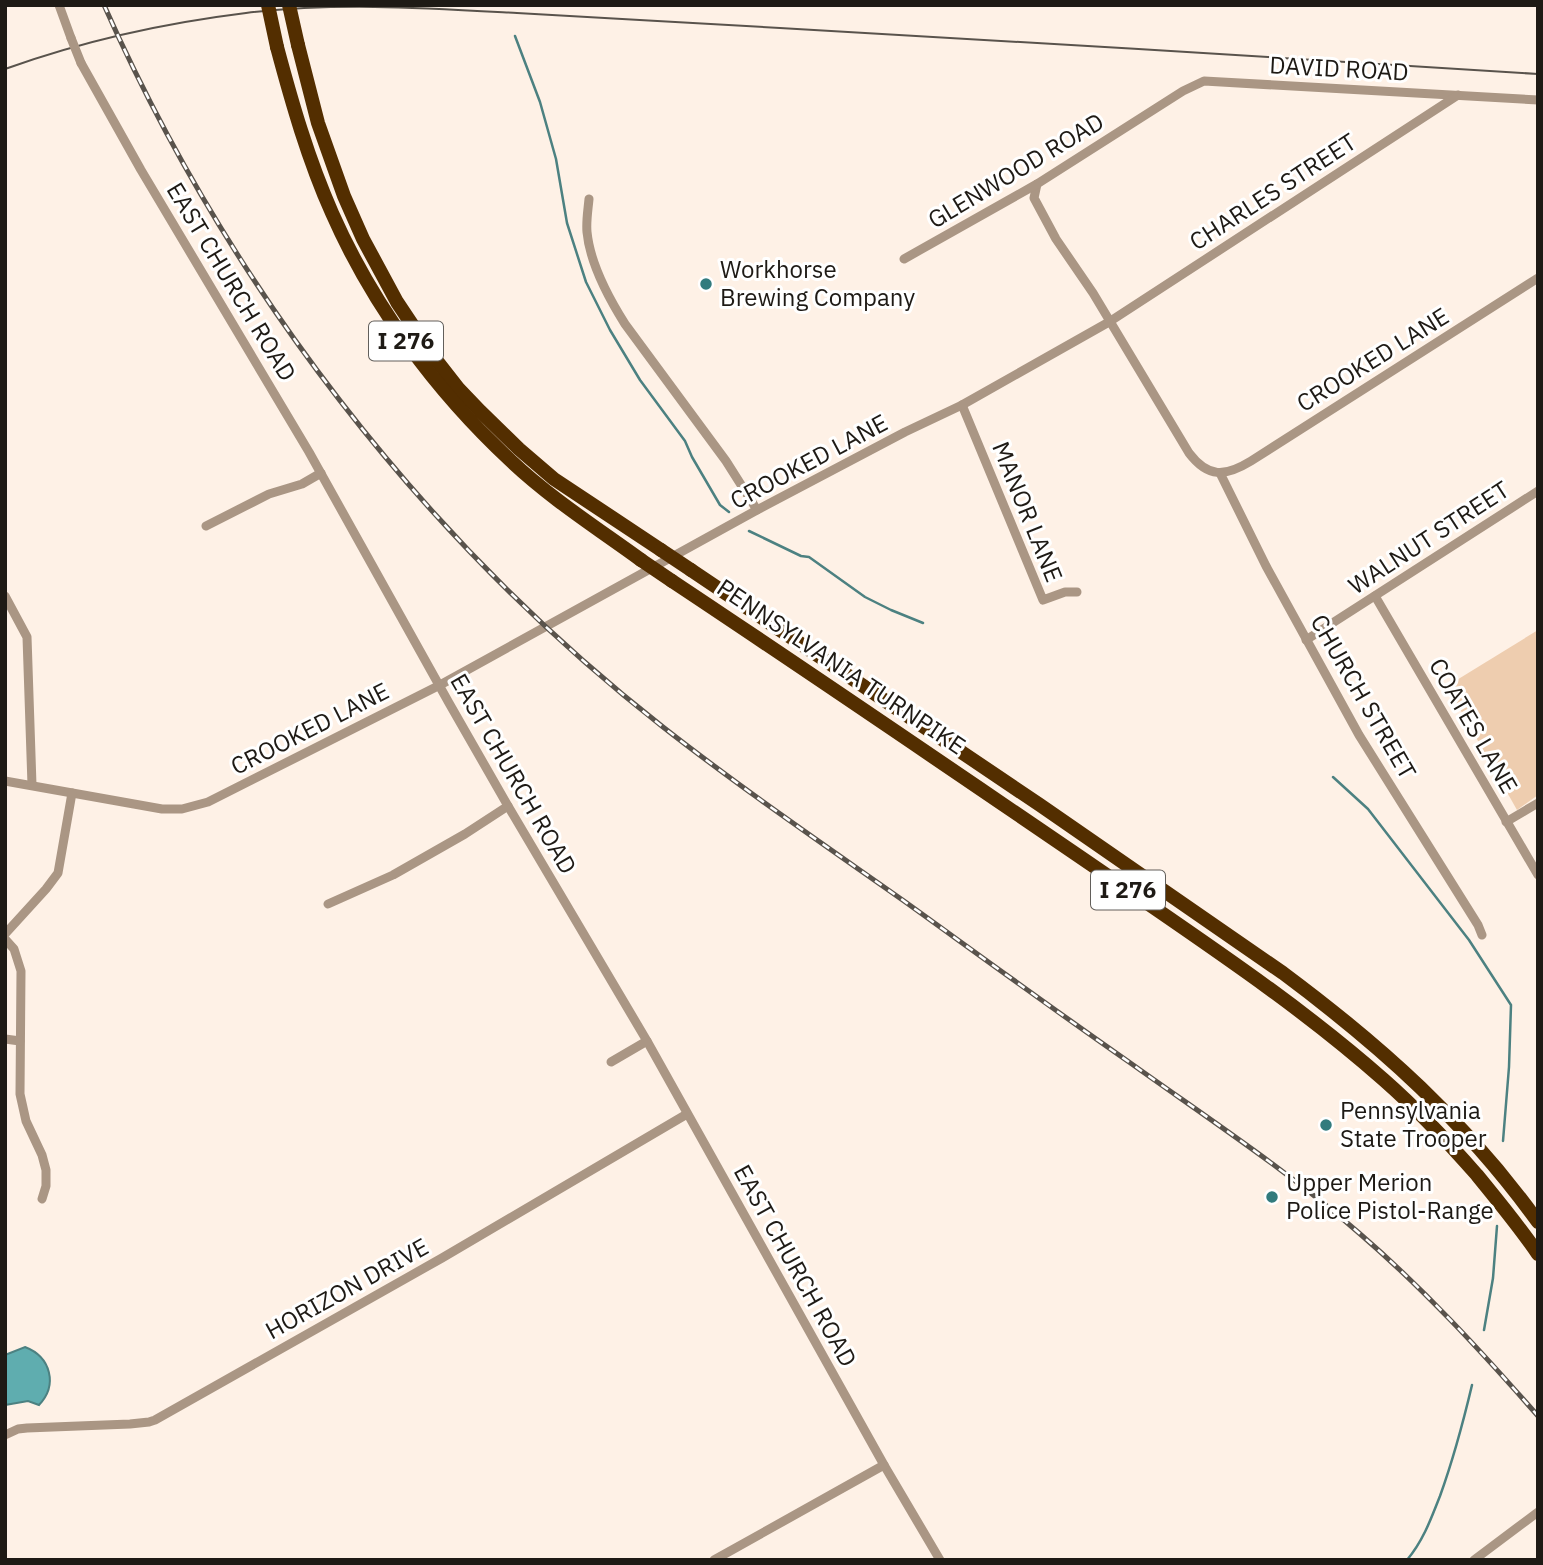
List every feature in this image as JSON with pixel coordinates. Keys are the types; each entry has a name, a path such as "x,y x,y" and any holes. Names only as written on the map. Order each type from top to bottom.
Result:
{"highway":[{"name":"PENNSYLVANIA TURNPIKE","path":"268,5 303,138 332,214 349,248 415,353 461,409 512,462 564,505 641,560 1001,802 1280,995 1369,1067 1415,1109 1504,1207 1538,1254"},
{"name":"PENNSYLVANIA TURNPIKE","path":"289,5 317,123 363,239 397,302 433,356 465,396 519,449 554,479 1040,805 1320,1000 1376,1046 1433,1099 1485,1155 1538,1222"}],"street":[{"name":"EAST CHURCH ROAD","path":"59,5 81,63 141,170 321,473 508,806 648,1041 884,1465 940,1560"},
{"name":"DAVID ROAD","path":"1147,114 1203,81 1538,100"},
{"name":"CHARLES STREET","path":"1110,322 1458,94"},
{"name":"GLENWOOD ROAD","path":"904,259 1037,184 1147,114"},
{"path":"1037,184 1034,198 1056,239 1093,293 1189,453 1207,470 1220,473"},
{"path":"589,199 588,237 593,259 614,306 726,461 757,510"},
{"name":"CROOKED LANE","path":"1220,473 1236,470 1251,461 1538,278"},
{"name":"CROOKED LANE","path":"7,778 153,808 182,808 208,802 440,685 757,510 962,405 1110,322"},
{"name":"MANOR LANE","path":"962,405 1043,600 1065,592 1077,592"},
{"path":"206,526 269,494 302,484 321,473"},
{"name":"CHURCH STREET","path":"1220,473 1266,566 1359,735 1482,935"},
{"name":"WALNUT STREET","path":"1306,640 1538,491"},
{"path":"5,596 27,637 32,785"},
{"name":"COATES LANE","path":"1375,596 1538,876"},
{"path":"5,934 58,873 72,793"},
{"path":"1506,822 1538,803"},
{"path":"328,904 393,876 508,806"},
{"path":"5,939 14,949 21,971 19,1084 26,1121 46,1170 46,1186 42,1199"},
{"path":"5,1039 20,1041"},
{"path":"611,1062 648,1041"},
{"name":"HORIZON DRIVE","path":"5,1435 18,1429 140,1423 164,1416 442,1258 687,1114"},
{"path":"714,1560 884,1465"},
{"path":"1474,1560 1538,1512"}],"shaded area":[{"path":"1538,630 1538,795 1517,810 1447,686"}],"water":[{"path":"25,1347 41,1357 46,1364 50,1380 48,1389 39,1405 28,1401 5,1405 5,1355"}],"waterway":[{"path":"515,36 540,102 556,159 567,223 586,282 610,330 640,380 685,441 720,505 729,512"},
{"path":"749,531 801,556 809,557 865,597 923,623"},
{"path":"1333,777 1368,809 1469,940 1511,1005 1503,1141"},
{"path":"1484,1330 1493,1278 1497,1226"},
{"path":"1407,1560 1422,1537 1440,1496 1472,1385"}],"tram line":[{"path":"5,69 124,34 185,22 246,13 348,7 517,13 1538,74"}],"railway":[{"path":"104,5 154,109 210,209 272,307 340,400 413,489 491,574 575,653 692,750 1304,1187 1383,1254 1429,1298 1538,1416"}],"place":[{"name":"Workhorse Brewing Company","path":"706,284"},
{"name":"Pennsylvania State Trooper","path":"1326,1125"},
{"name":"Upper Merion Police Pistol-Range","path":"1272,1197"}]}
